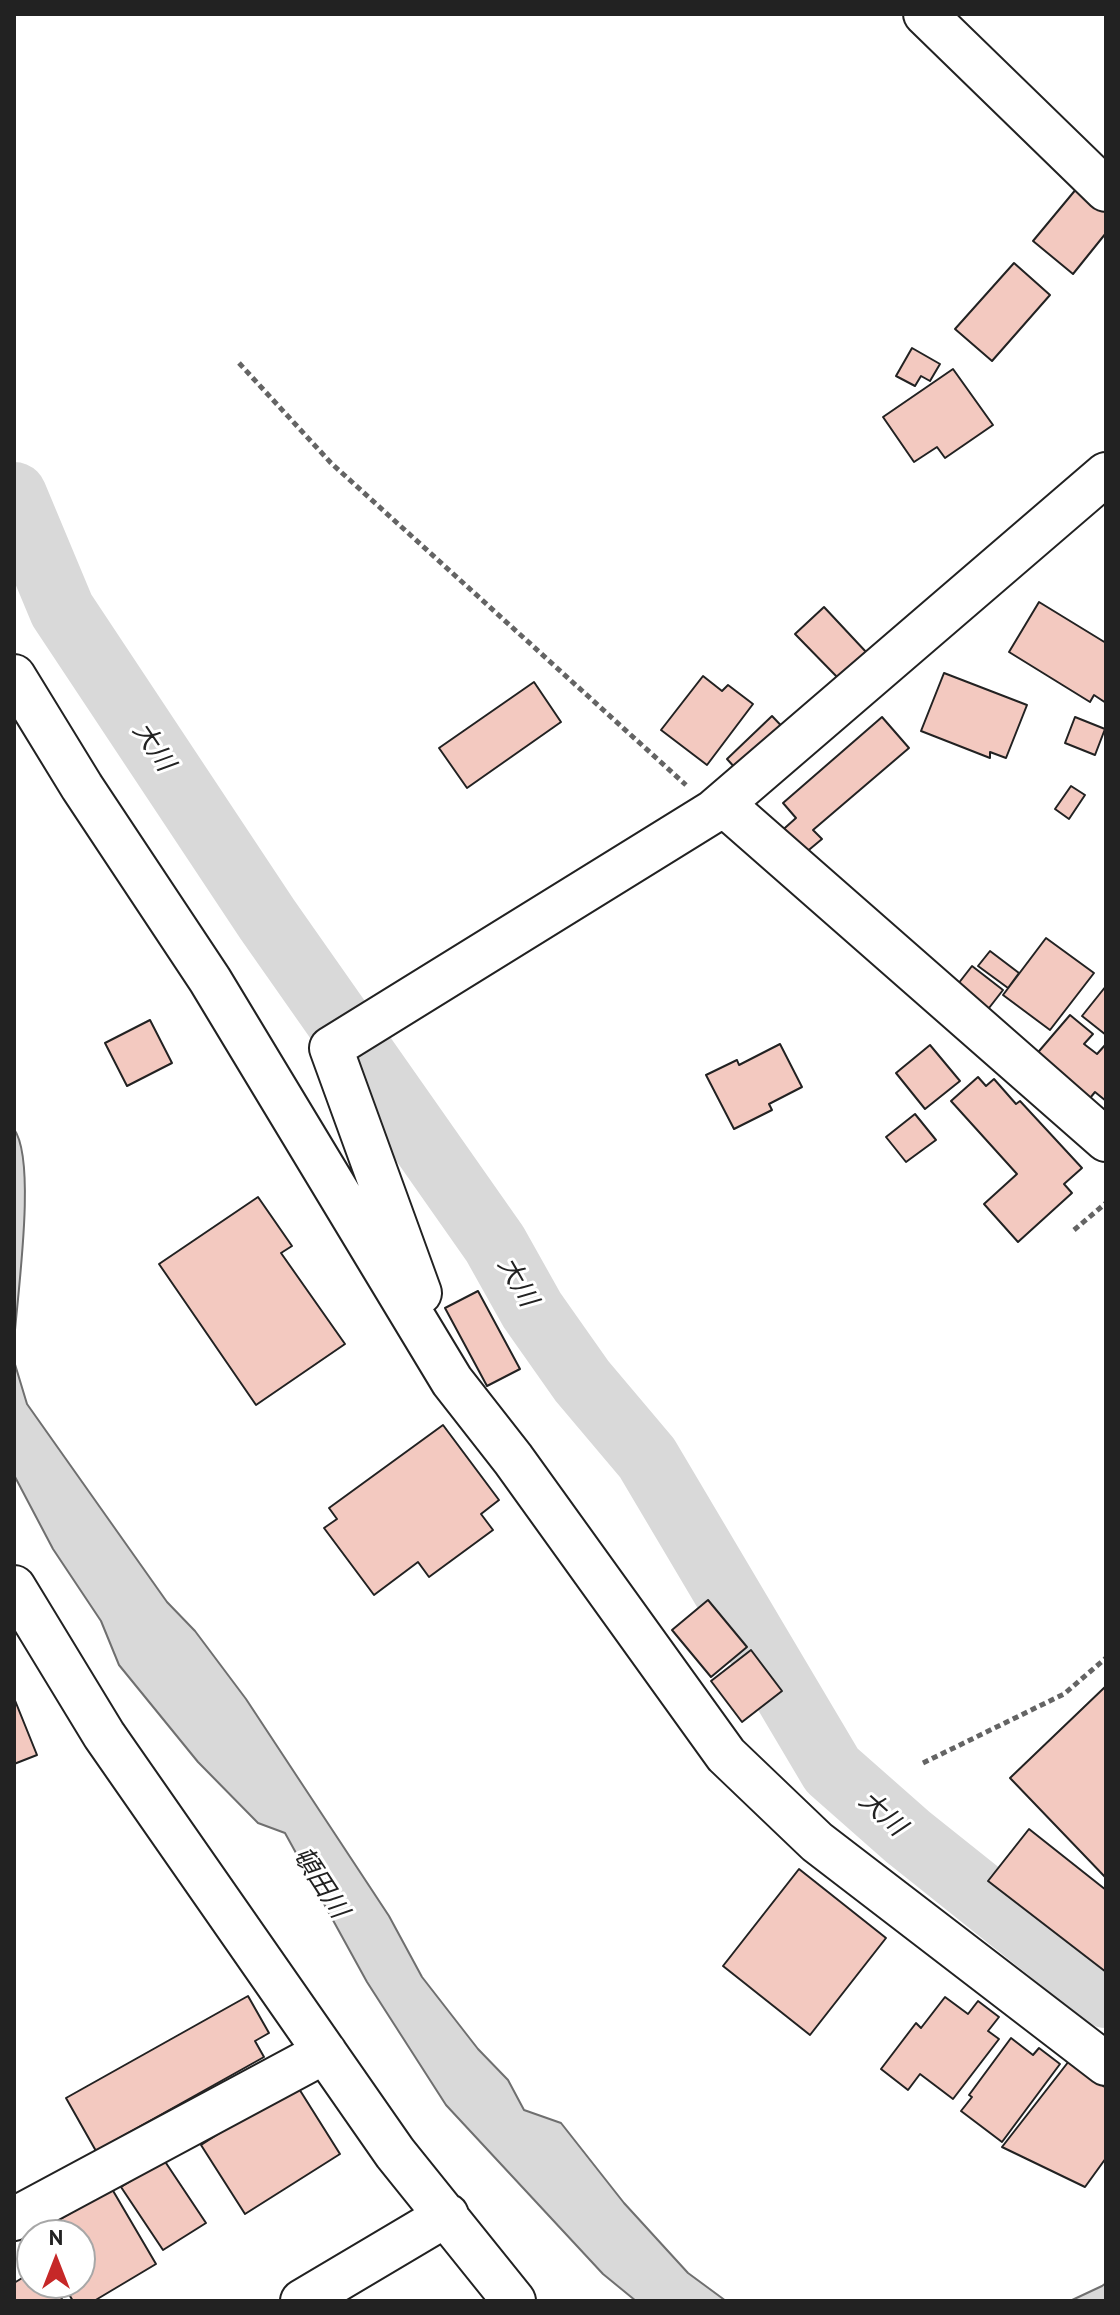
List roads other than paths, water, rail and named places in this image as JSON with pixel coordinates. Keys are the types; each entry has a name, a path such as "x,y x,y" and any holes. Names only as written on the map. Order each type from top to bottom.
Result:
{"street":[{"path":"925,14 1106,190"},
{"path":"452,1381 331,1048 719,808 1106,474"},
{"path":"14,676 82,787 210,980 452,1381 513,1459 726,1755 817,1842 1106,2064"},
{"path":"719,808 1106,1140"},
{"path":"14,1587 104,1735 395,2153 514,2301"},
{"path":"14,2219 325,2052"},
{"path":"302,2301 447,2215"}],"water":[{"path":"14,1129 21,1145 25,1199 14,1342"},
{"name":"頓田川","path":"14,1361 27,1404 167,1602 195,1631 246,1699 389,1916 422,1977 478,2049 508,2080 524,2110 561,2123 624,2203 688,2273 726,2301 636,2301 603,2274 446,2105 367,1982 285,1833 258,1823 198,1762 119,1665 101,1621 53,1549 14,1475"},
{"path":"1106,2283 1106,2301 1070,2301 1102,2286"}],"waterway":[{"name":"大川","path":"14,495 62,610 267,919 495,1244 532,1310 582,1381 647,1458 832,1770 908,1837 1106,1995"}]}
